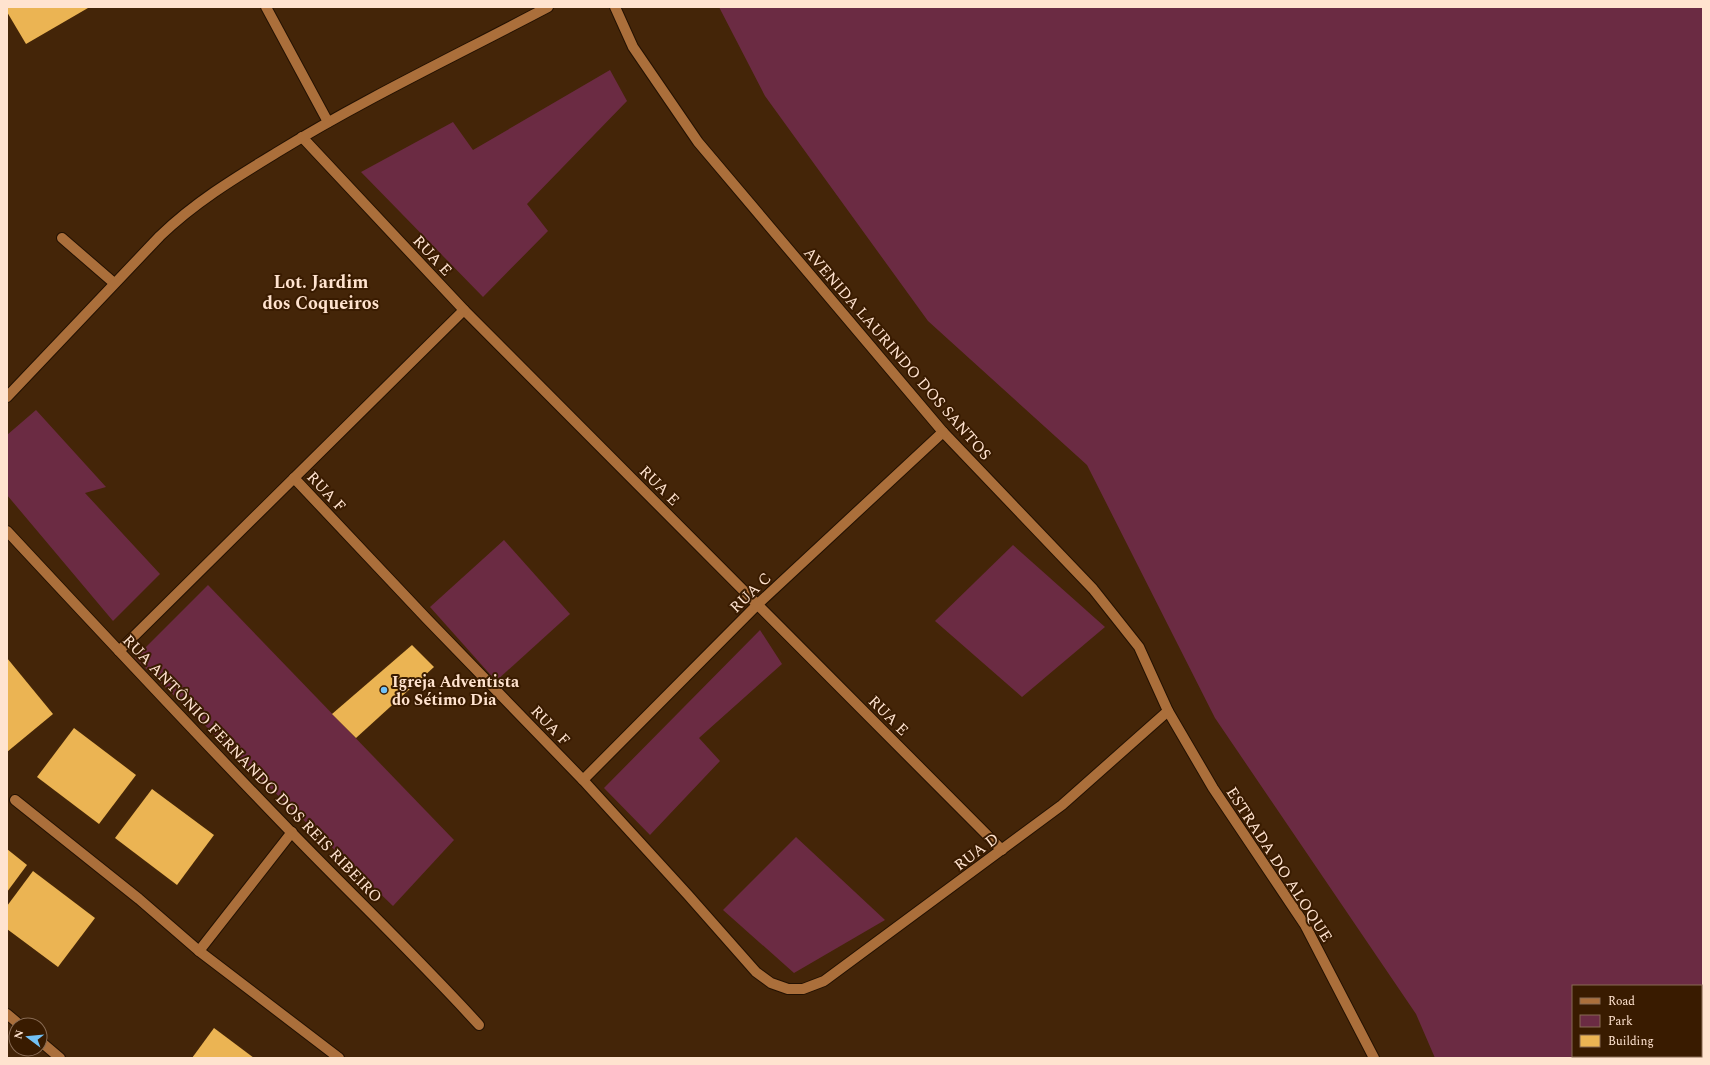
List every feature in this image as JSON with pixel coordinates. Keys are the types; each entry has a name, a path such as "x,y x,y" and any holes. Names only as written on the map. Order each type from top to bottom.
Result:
{"street":[{"path":"266,7 328,122"},
{"path":"7,397 114,283 179,217 204,198 328,122 548,7"},
{"name":"AVENIDA LAURINDO DOS SANTOS","path":"615,7 633,47 698,142 943,432 1093,589 1138,648 1168,710"},
{"name":"RUA E","path":"302,137 464,310 1002,850"},
{"path":"62,238 114,283"},
{"path":"119,651 464,310"},
{"name":"RUA C","path":"583,780 758,604 943,432"},
{"name":"RUA F","path":"294,478 432,625 583,780 688,894 756,972 771,983 788,989"},
{"name":"RUA ANTÔNIO FERNANDO DOS REIS RIBEIRO","path":"7,531 119,651 292,832 442,984 479,1025"},
{"name":"RUA D","path":"788,989 803,989 824,981 1062,805 1168,710"},
{"name":"ESTRADA DO ALOQUE","path":"1168,710 1213,788 1305,925 1374,1058"},
{"path":"15,800 139,899 199,951 339,1058"},
{"path":"199,951 292,832"}],"green space":[{"path":"719,7 1703,7 1703,1058 1435,1058 1416,1014 1215,718 1087,465 928,321 765,96"},
{"path":"610,70 627,101 527,204 548,231 483,297 361,172 453,122 473,150"},
{"path":"36,410 106,487 85,493 160,574 113,621 7,495 7,435"},
{"path":"504,540 570,614 496,681 430,607"},
{"path":"1013,545 1105,627 1022,697 935,621"},
{"path":"208,585 454,840 393,906 135,658"},
{"path":"760,630 782,664 699,738 720,761 650,835 604,788"},
{"path":"796,837 885,920 794,973 723,910"}],"building":[{"path":"7,7 88,8 26,44 7,12"},
{"name":"Igreja Adventista do Sétimo Dia","path":"412,645 434,667 356,738 332,714"},
{"path":"7,658 53,714 7,752"},
{"path":"74,728 136,775 99,824 37,777"},
{"path":"152,789 214,835 177,885 115,838"},
{"path":"7,849 27,865 7,892"},
{"path":"33,871 95,918 58,967 7,929 7,906"},
{"path":"214,1028 254,1058 192,1058"}],"place":[{"name":"Igreja Adventista do Sétimo Dia","path":"384,690"}],"district":[{"name":"Lot. Jardim dos Coqueiros","path":"321,292"}]}
